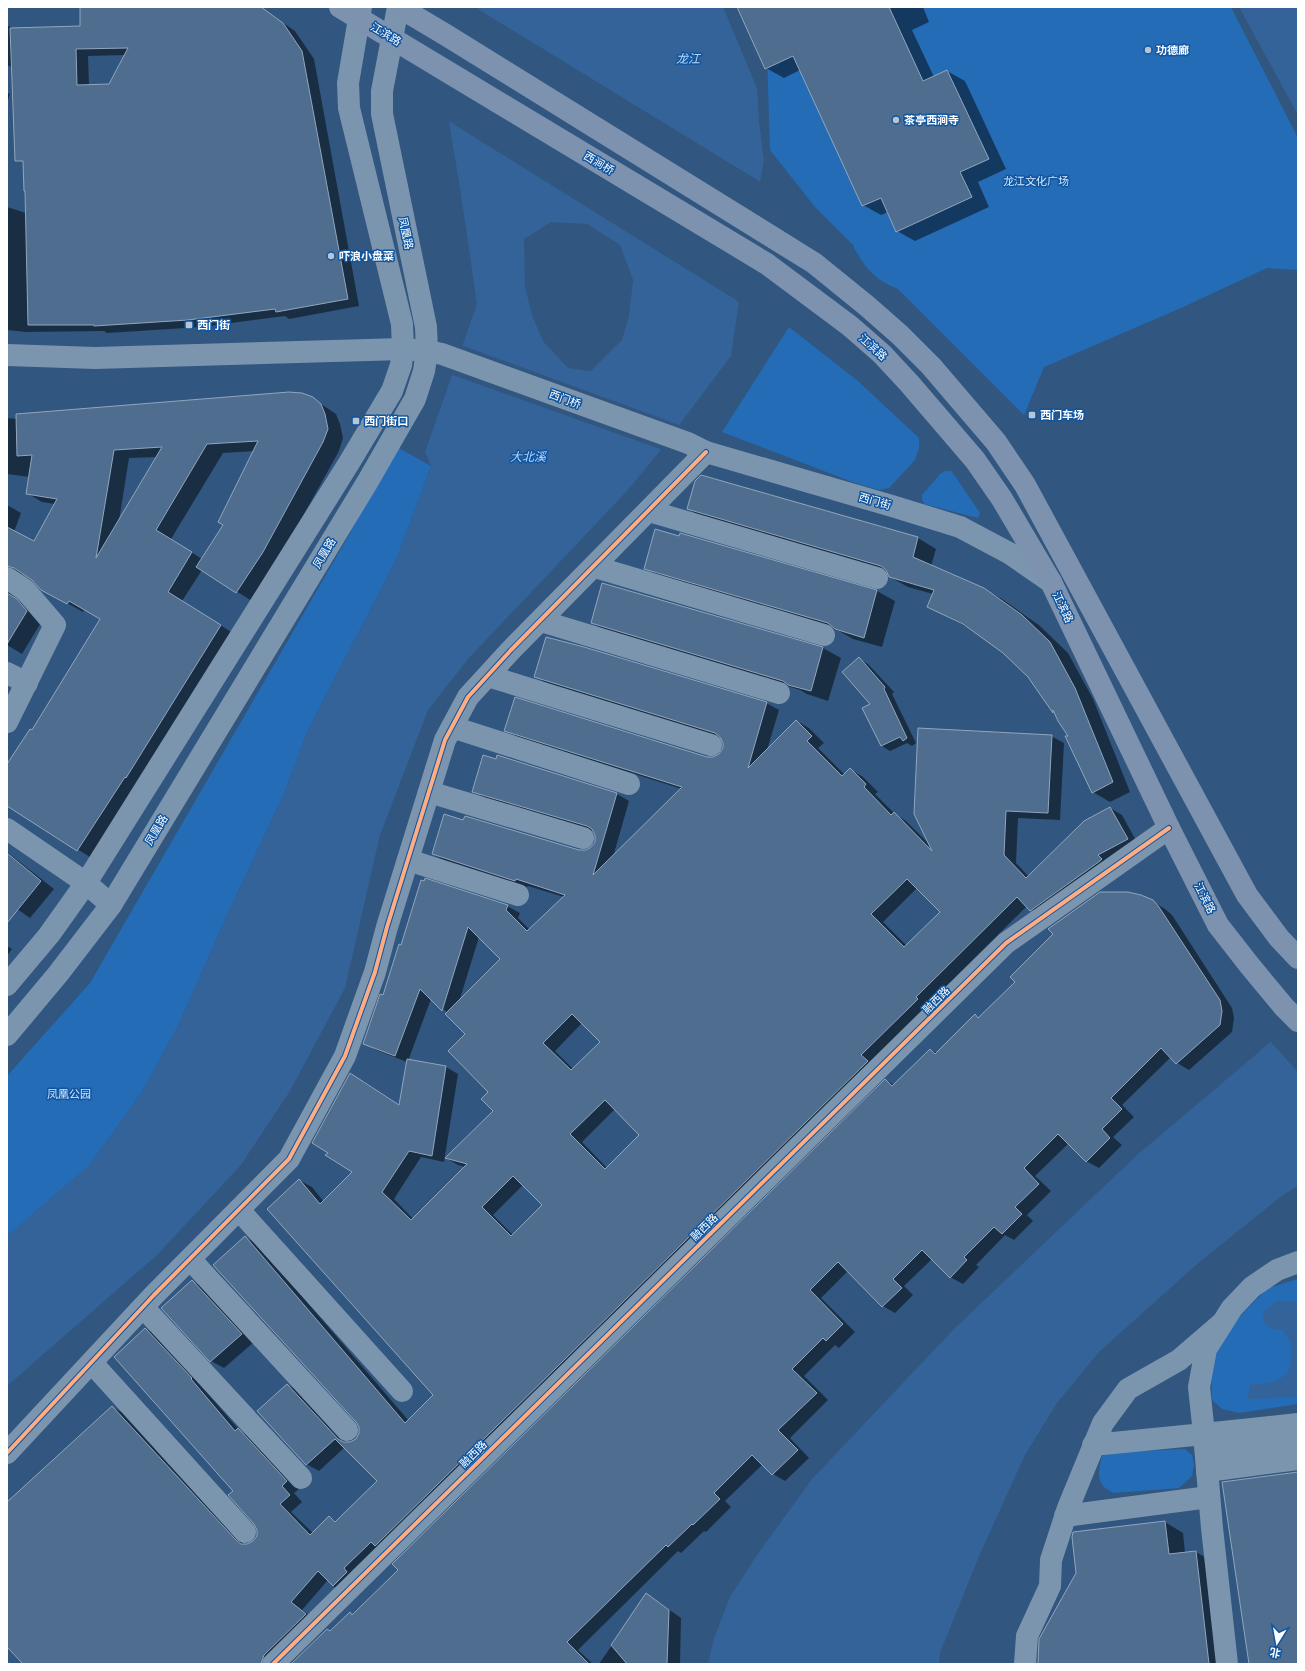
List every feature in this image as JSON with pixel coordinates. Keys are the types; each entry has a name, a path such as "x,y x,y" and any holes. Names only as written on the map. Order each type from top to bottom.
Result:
{"main road":[{"name":"江滨路","path":"340,7 360,13 393,38 431,61"},
{"path":"399,7 777,239 814,264 900,335 935,372 996,442 1025,485 1247,895 1280,938 1298,958"},
{"name":"西涧桥","path":"431,61 767,264"},
{"name":"江滨路","path":"767,264 850,326 882,354 910,383 980,467 1002,499 1051,582 1169,828 1218,925 1250,966 1291,1014"}],"street":[{"name":"凤凰路","path":"7,1035 58,974 111,905 368,481 415,399 424,371 434,352 426,327 382,114 382,91 399,7"},
{"path":"7,985 49,935 86,883 349,463 392,391 402,364 402,324 349,108 348,83 360,13"},
{"path":"7,355 95,358 403,349 434,352"},
{"name":"西门桥","path":"434,352 697,448"},
{"path":"7,1453 143,1307 289,1159 345,1056 375,972 445,740 468,697 649,511 697,448"},
{"name":"西门街","path":"697,448 892,506 960,528 1008,553 1051,582"},
{"path":"649,511 877,578"},
{"path":"595,566 824,635"},
{"path":"7,578 25,590 55,626 7,722"},
{"path":"541,621 779,693"},
{"path":"7,673 26,683"},
{"path":"488,676 711,745"},
{"path":"452,727 629,784"},
{"path":"429,792 583,838"},
{"name":"融西路","path":"273,1664 1006,943 1169,828"},
{"path":"7,829 86,883 111,905"},
{"path":"408,860 518,895"},
{"path":"239,1210 402,1391"},
{"path":"190,1259 347,1430"},
{"path":"1227,1664 1199,1387 1206,1349 1232,1308 1252,1287 1277,1270 1298,1262"},
{"path":"143,1307 301,1478"},
{"path":"1025,1664 1027,1636 1050,1586 1051,1560 1065,1516 1102,1423 1128,1389 1179,1360 1222,1323"},
{"path":"92,1363 245,1532"},
{"path":"1206,1452 1298,1424"},
{"path":"1206,1452 1298,1442"},
{"path":"1093,1445 1298,1459"},
{"path":"1065,1516 1209,1497"}],"green space":[{"name":"龙江文化广场","path":"744,7 1231,7 1298,138 1298,270 1267,268 1181,308 1044,367 1024,415 898,289 877,277 867,268 854,246 815,207 770,150 767,52"},
{"path":"789,327 858,381 919,438 919,448 915,460 889,488 879,490 855,483 722,432"},
{"name":"凤凰公园","path":"395,446 431,466 396,560 308,730 283,796 228,913 178,1026 142,1092 89,1166 7,1236 7,1076 90,983 353,528"},
{"path":"945,471 951,471 955,476 980,513 978,518 924,504 922,495 940,474"},
{"path":"1298,1279 1298,1404 1239,1413 1222,1409 1212,1400 1211,1365 1222,1338 1237,1319 1268,1288"},
{"path":"1185,1449 1192,1455 1194,1465 1192,1476 1179,1488 1114,1493 1104,1486 1099,1478 1102,1456 1115,1452"}],"water":[{"name":"大北溪","path":"478,7 723,7 757,88 759,121 764,160 741,287 731,356 656,456 627,491 468,659 428,710 380,835 345,988 290,1091 241,1165 157,1255 7,1386 7,1236 89,1166 142,1092 178,1026 228,913 283,796 308,730 396,560 431,466 425,452 477,304 449,122","holes":["551,222 587,224 620,245 633,280 629,316 622,340 591,371 568,368 543,341 532,315 525,287 524,239"]},
{"path":"1239,7 1298,7 1298,115"},
{"path":"1298,1015 1298,1186 1283,1195 1196,1265 1098,1353 1057,1403 1025,1455 980,1554 940,1653 939,1664 708,1664 714,1638 730,1597 757,1555 812,1479 954,1329 1137,1155 1260,1051"},
{"path":"1277,1301 1298,1301 1297,1397 1248,1399 1250,1385 1275,1382 1287,1374 1291,1362 1291,1344 1283,1330 1270,1328 1263,1322 1264,1311"}],"pier":[{"path":"476,8 762,183 741,303 447,120"},
{"path":"461,345 682,426 663,450 450,374"},
{"path":"1298,1013 1298,1072 1269,1040"}],"building":[{"path":"80,7 261,7 283,23 302,51 348,299 276,312 275,309 188,320 94,326 28,325 25,191 23,161 15,161 10,28 80,26","holes":["128,48 109,84 77,85 76,49"]},
{"name":"茶亭西涧寺","path":"737,7 889,7 923,81 947,70 989,159 960,172 972,197 896,232 881,198 862,206 793,56 765,69"},
{"path":"289,392 302,393 313,397 321,404 328,429 323,442 263,552 236,593 196,567 223,525 218,522 258,441 207,444 156,530 192,552 168,592 221,625 126,778 125,777 77,851 7,806 7,764 30,729 32,730 100,619 69,601 67,604 41,590 32,580 14,568 7,566 7,527 34,541 57,499 26,494 32,455 17,456 16,414","holes":["162,447 96,558 114,450"]},
{"path":"701,475 918,537 913,557 984,588 1022,615 1050,642 1075,688 1113,782 1092,793 1065,736 1068,736 1053,710 1053,713 1028,677 1003,653 963,624 927,607 934,590 889,577 886,570 881,566 687,509 695,481"},
{"path":"655,529 679,536 680,533 877,590 864,638 835,629 828,623 644,569"},
{"path":"602,583 823,647 811,691 788,685 783,681 591,623"},
{"path":"7,593 17,599 27,611 7,644"},
{"path":"546,637 767,702 748,768 796,720 812,736 807,741 842,776 850,768 866,784 864,787 891,815 894,812 932,851 914,814 918,728 1052,735 1048,813 1006,811 1004,855 1026,878 1084,821 1110,807 1128,839 1098,855 1102,859 1100,861 1030,911 1017,897 916,997 918,999 861,1055 868,1061 375,1546 371,1542 344,1568 347,1572 333,1586 318,1571 291,1602 306,1614 264,1655 261,1664 23,1664 7,1647 7,1502 112,1406 236,1540 241,1544 247,1544 253,1541 257,1536 257,1530 254,1524 228,1495 233,1491 114,1357 145,1328 192,1378 191,1379 235,1431 238,1428 287,1481 282,1486 290,1495 280,1504 310,1535 329,1516 335,1522 377,1481 335,1439 306,1465 257,1411 287,1384 338,1439 344,1442 350,1442 356,1439 359,1433 359,1427 356,1422 213,1265 245,1236 405,1423 433,1395 267,1209 299,1179 320,1204 352,1172 325,1155 328,1153 312,1143 350,1073 399,1105 407,1059 446,1066 432,1156 409,1151 382,1192 411,1220 467,1164 445,1158 493,1111 481,1099 488,1092 448,1051 465,1034 445,1014 500,959 468,927 442,1011 420,989 395,1056 363,1044 380,994 383,995 399,944 401,945 421,880 424,881 425,878 508,905 506,910 527,931 565,895 516,879 515,881 432,854 444,814 463,820 465,816 579,850 586,850 595,842 595,835 592,829 587,826 472,792 483,755 496,759 497,755 617,793 593,875 682,787 504,731 515,697 707,757 713,757 719,754 723,748 723,743 720,737 715,733 534,677","holes":["907,879 940,912 904,947 871,914","572,1014 600,1042 571,1070 543,1043","605,1100 639,1135 605,1169 570,1134","513,1176 542,1205 511,1236 482,1207"]},
{"path":"859,657 885,687 884,689 907,738 903,741 900,737 881,746 862,708 870,704 842,672"},
{"path":"7,853 41,881 7,923"},
{"path":"1100,892 1128,892 1153,900 1220,1000 1222,1011 1220,1025 1176,1064 1161,1048 1111,1098 1122,1109 1102,1129 1110,1138 1086,1162 1058,1134 1024,1168 1039,1184 1015,1207 1022,1214 1002,1234 994,1227 964,1257 967,1260 950,1278 922,1250 893,1279 902,1288 882,1307 838,1262 810,1290 843,1324 826,1341 823,1338 792,1369 817,1393 778,1430 798,1450 772,1475 752,1455 714,1493 720,1499 668,1547 666,1545 567,1642 589,1664 291,1664 327,1629 330,1631 350,1612 352,1615 398,1570 392,1564 885,1079 892,1086 930,1049 935,1054 975,1014 978,1018 1015,982 1010,977 1053,934 1048,929"},
{"path":"192,1280 242,1334 210,1362 161,1308"},
{"path":"1298,1472 1298,1664 1249,1664 1222,1482"},
{"path":"1165,1521 1169,1554 1196,1551 1209,1664 1038,1664 1039,1639 1076,1573 1072,1537 1073,1532"},
{"path":"646,1593 669,1610 667,1664 627,1664 611,1645"}],"cycle path":[{"path":"7,1453 154,1295 289,1159 345,1056 375,972 387,927 445,740 468,697 511,650 706,452"},
{"path":"273,1664 1006,943 1169,828"}],"place":[{"name":"功德廊","path":"1148,50"},
{"name":"茶亭西涧寺","path":"896,120"},
{"name":"吓浪小盘菜","path":"331,256"},
{"name":"西门街","path":"189,325"},
{"name":"西门车场","path":"1032,415"},
{"name":"西门街口","path":"356,421"}],"water label":[{"name":"龙江","path":"688,58"}]}
